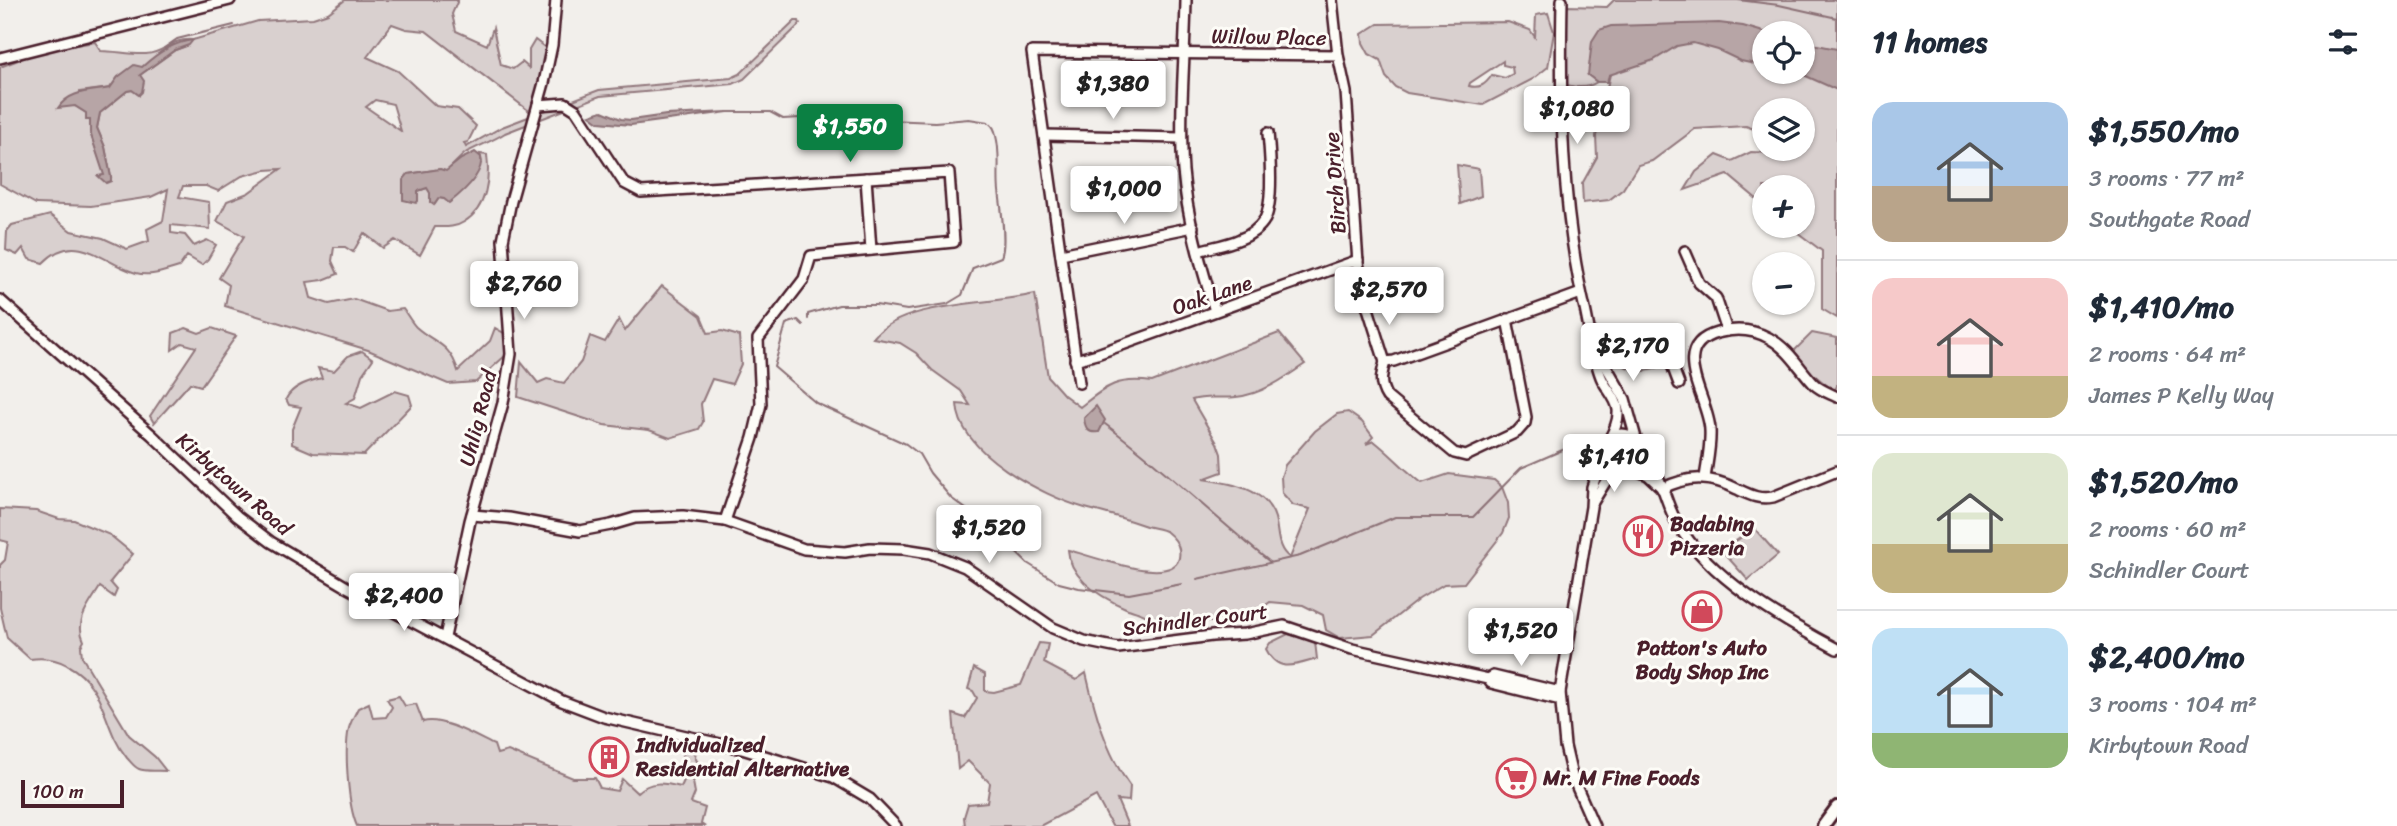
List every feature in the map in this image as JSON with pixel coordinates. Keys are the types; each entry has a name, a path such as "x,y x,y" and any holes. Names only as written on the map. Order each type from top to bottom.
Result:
{"main road":[{"path":"1823,826 1837,807"}],"street":[{"path":"0,58 230,0"},
{"name":"Uhlig Road","path":"445,638 472,514 503,403 511,354 503,240 510,201 552,45 556,0"},
{"path":"1186,0 1181,138 1183,174 1198,251 1215,311"},
{"name":"Birch Drive","path":"1332,0 1348,115 1358,260 1366,302 1385,362 1380,377 1381,387 1387,397 1454,453 1466,456 1517,432 1525,423 1507,319"},
{"path":"1562,0 1562,142 1565,191 1581,293 1602,380 1618,407 1618,422 1592,487 1560,696 1565,746 1572,776 1594,826"},
{"name":"Willow Place","path":"1044,135 1032,52 1338,55"},
{"path":"538,105 565,103 576,110 624,183 641,192 949,173 954,242 811,256 804,279 758,339 761,404 753,438 725,521"},
{"path":"1198,251 1241,239 1264,221 1268,210 1268,133"},
{"path":"1079,383 1044,135 1181,138"},
{"path":"866,178 871,250"},
{"path":"1061,254 1193,227"},
{"path":"1685,251 1699,284 1716,298 1727,331"},
{"name":"Oak Lane","path":"1075,359 1097,354 1281,290 1358,260"},
{"path":"1385,362 1581,293"},
{"name":"Kirbytown Road","path":"0,300 254,530 308,565 542,691 582,709 625,723 766,755 833,778 870,799 896,826"},
{"path":"1705,478 1710,431 1691,361 1700,342 1711,334 1753,331 1766,336 1789,353 1816,386 1837,397"},
{"path":"1591,507 1602,485 1636,461 1639,453 1625,399 1592,338"},
{"path":"1664,344 1679,384"},
{"path":"1609,440 1624,434 1637,442"},
{"path":"1605,450 1611,464 1648,475 1662,489"},
{"path":"1639,453 1656,470 1677,522 1727,579 1768,609 1837,649"},
{"path":"1662,489 1677,481 1705,478 1763,499 1837,471"},
{"name":"Schindler Court","path":"472,514 580,531 635,518 658,516 725,521 804,549 845,552 870,548 930,552 965,567 1053,628 1095,644 1118,648 1147,646 1245,634 1284,626 1352,649 1488,679 1491,683 1560,696"}],"shaded area":[{"path":"345,0 458,0 452,14 456,31 487,45 493,28 501,65 513,69 522,62 529,68 529,50 535,40 551,52 533,114 426,31 392,24 367,57 398,71 436,106 458,109 476,126 468,142 464,143 466,147 502,127 599,90 731,78 740,74 795,21 800,24 744,79 733,84 600,96 505,133 467,152 446,172 440,169 408,174 417,196 418,191 427,188 431,193 430,202 435,204 439,198 444,199 482,162 480,154 487,155 487,183 478,209 461,224 435,227 420,255 395,240 383,248 364,233 353,252 345,247 334,247 332,261 338,274 307,282 311,298 329,304 354,299 387,311 403,309 416,327 446,349 458,371 490,341 495,328 509,336 505,356 476,382 448,384 368,350 225,306 229,285 219,278 244,236 217,221 227,201 248,193 281,169 242,176 218,191 206,186 183,186 179,197 209,202 210,229 171,225 171,233 185,235 194,246 207,240 216,245 202,265 187,256 179,267 141,274 79,248 55,253 43,263 29,259 23,248 17,255 6,250 7,231 12,225 50,215 71,231 103,238 127,249 149,241 147,229 163,221 168,189 151,197 91,206 36,204 0,184 0,67 44,50 95,42 101,51 153,53 179,41 193,40 258,21 313,18 328,13","holes":["172,45 189,45 175,50 140,75 139,95 132,90 127,91 100,113 97,128 105,147 111,177 100,176 105,175 90,132 90,120 86,113 75,106 80,92 110,88 118,77 142,68","375,100 393,104 401,131 366,107"]},
{"path":"1614,0 1837,0 1837,318 1822,309 1822,251 1805,238 1815,238 1815,175 1752,175 1752,195 1728,175 1685,190 1696,172 1717,155 1732,161 1752,152 1752,161 1815,161 1815,98 1752,98 1752,128 1746,126 1695,129 1652,161 1638,165 1623,189 1609,200 1583,203 1582,184 1597,157 1596,136 1611,70 1588,75 1597,82 1590,85 1567,85 1566,6 1607,7"},
{"path":"1548,13 1554,32 1548,67 1533,79 1483,105 1407,93 1395,87 1386,77 1380,60 1369,54 1363,43 1362,34 1378,24 1508,22 1530,30 1535,37 1536,15","holes":["1503,61 1503,65 1512,67 1513,74 1505,78 1492,75 1482,85 1469,86"]},
{"path":"1719,23 1743,26 1752,29 1752,63 1693,43 1677,46 1654,60 1609,75 1607,82 1597,82 1588,75 1592,41 1599,30 1611,26"},
{"path":"193,40 140,75 144,81 139,95 132,90 127,91 100,113 97,128 105,147 111,177 111,181 106,183 98,176 104,175 86,113 75,106 58,108 74,95 110,88 118,77 134,65 142,67 165,49"},
{"path":"1815,44 1837,49 1837,90 1815,80"},
{"path":"602,111 631,120 666,115 728,112 631,125 599,122 590,115"},
{"path":"475,152 481,157 476,176 466,189 449,203 439,198 434,205 430,202 427,188 418,191 416,203 403,200 403,180 408,174 440,169 446,171"},
{"path":"1457,165 1479,169 1481,196 1460,204"},
{"path":"662,286 701,316 708,333 722,331 739,336 741,364 732,384 712,379 701,404 703,422 699,429 670,438 649,430 604,425 518,397 521,362 538,383 547,379 564,383 581,362 590,336 605,342 619,319 625,331"},
{"path":"1035,294 1048,377 1064,395 1080,407 1121,382 1152,382 1279,333 1305,364 1255,393 1192,400 1221,454 1222,472 1203,479 1246,489 1264,500 1275,518 1282,550 1290,558 1310,509 1293,505 1282,493 1281,477 1285,465 1315,431 1337,414 1348,412 1362,422 1373,437 1366,444 1374,441 1422,483 1449,474 1494,480 1502,487 1508,503 1509,518 1503,533 1464,583 1444,584 1419,599 1373,635 1340,638 1326,630 1323,615 1303,605 1270,602 1250,617 1220,623 1196,620 1152,621 1145,615 1118,605 1081,579 1070,561 1068,550 1134,568 1168,569 1177,562 1179,549 1171,536 1163,530 1085,508 1048,494 1006,470 972,439 961,422 957,404 970,405 961,391 900,343 873,338 904,317 925,311"},
{"path":"186,328 199,333 212,328 236,336 201,386 190,383 154,423 150,416 196,347 182,343 172,350 173,333"},
{"path":"1812,333 1837,338 1837,386 1834,391 1808,370 1794,351"},
{"path":"1654,341 1665,345 1668,360 1648,370 1625,366 1623,358 1626,352"},
{"path":"362,351 373,359 362,375 355,398 346,403 361,408 395,391 409,395 412,405 364,455 313,453 292,444 292,429 301,407 289,405 286,399 289,394 301,385 322,378 318,368 334,371 348,356"},
{"path":"1096,406 1105,420 1099,432 1092,432 1085,425 1084,418"},
{"path":"0,509 36,511 59,519 74,520 110,535 133,554 110,582 117,590 114,597 100,587 84,613 81,627 84,641 81,646 82,657 129,735 155,757 166,771 145,770 134,766 112,733 90,684 80,674 54,659 30,659 7,638 0,608 0,565 5,560 8,542 0,540"},
{"path":"1754,528 1778,555 1748,580 1722,551"},
{"path":"1288,634 1315,642 1317,659 1288,666 1276,662 1266,649 1270,643"},
{"path":"1039,643 1048,644 1044,663 1076,680 1086,673 1108,746 1130,786 1129,801 1117,800 1128,826 1112,826 1096,796 1040,826 965,826 964,817 968,804 987,802 990,783 968,761 958,769 953,714 965,718 977,698 973,691 968,689 974,668 985,674 985,691 994,692 1021,685"},
{"path":"399,696 405,706 416,704 423,722 449,725 494,745 497,754 508,751 573,778 595,778 600,788 617,791 622,779 637,793 652,784 681,787 686,776 681,739 697,742 695,757 700,767 693,782 695,793 691,803 705,808 701,824 704,826 357,826 351,806 348,778 350,725 358,708 369,703 373,718 386,717 392,707 387,699"}],"waterway":[{"path":"1738,0 1779,5 1837,18"},
{"path":"164,48 177,39 234,25"},
{"path":"728,112 770,112 783,119 818,117 935,122 969,119 988,122 994,130 1004,235 1001,257 973,268 962,295 947,304 907,310 876,305 839,305 808,314 808,319"},
{"path":"803,325 798,320 786,324 774,367 816,403 906,444 919,454 930,473 951,498 989,526 1027,563 1059,583 1079,588 1129,594 1182,584"},
{"path":"1105,424 1270,562"},
{"path":"1197,579 1300,556 1395,517 1473,517 1521,468 1565,449 1582,448"}],"place":[{"name":"Badabing Pizzeria","path":"1643,536"},
{"name":"Patton's Auto Body Shop Inc","path":"1702,611"},
{"name":"Individualized Residential Alternative","path":"609,757"},
{"name":"Mr. M Fine Foods","path":"1516,778"}]}
